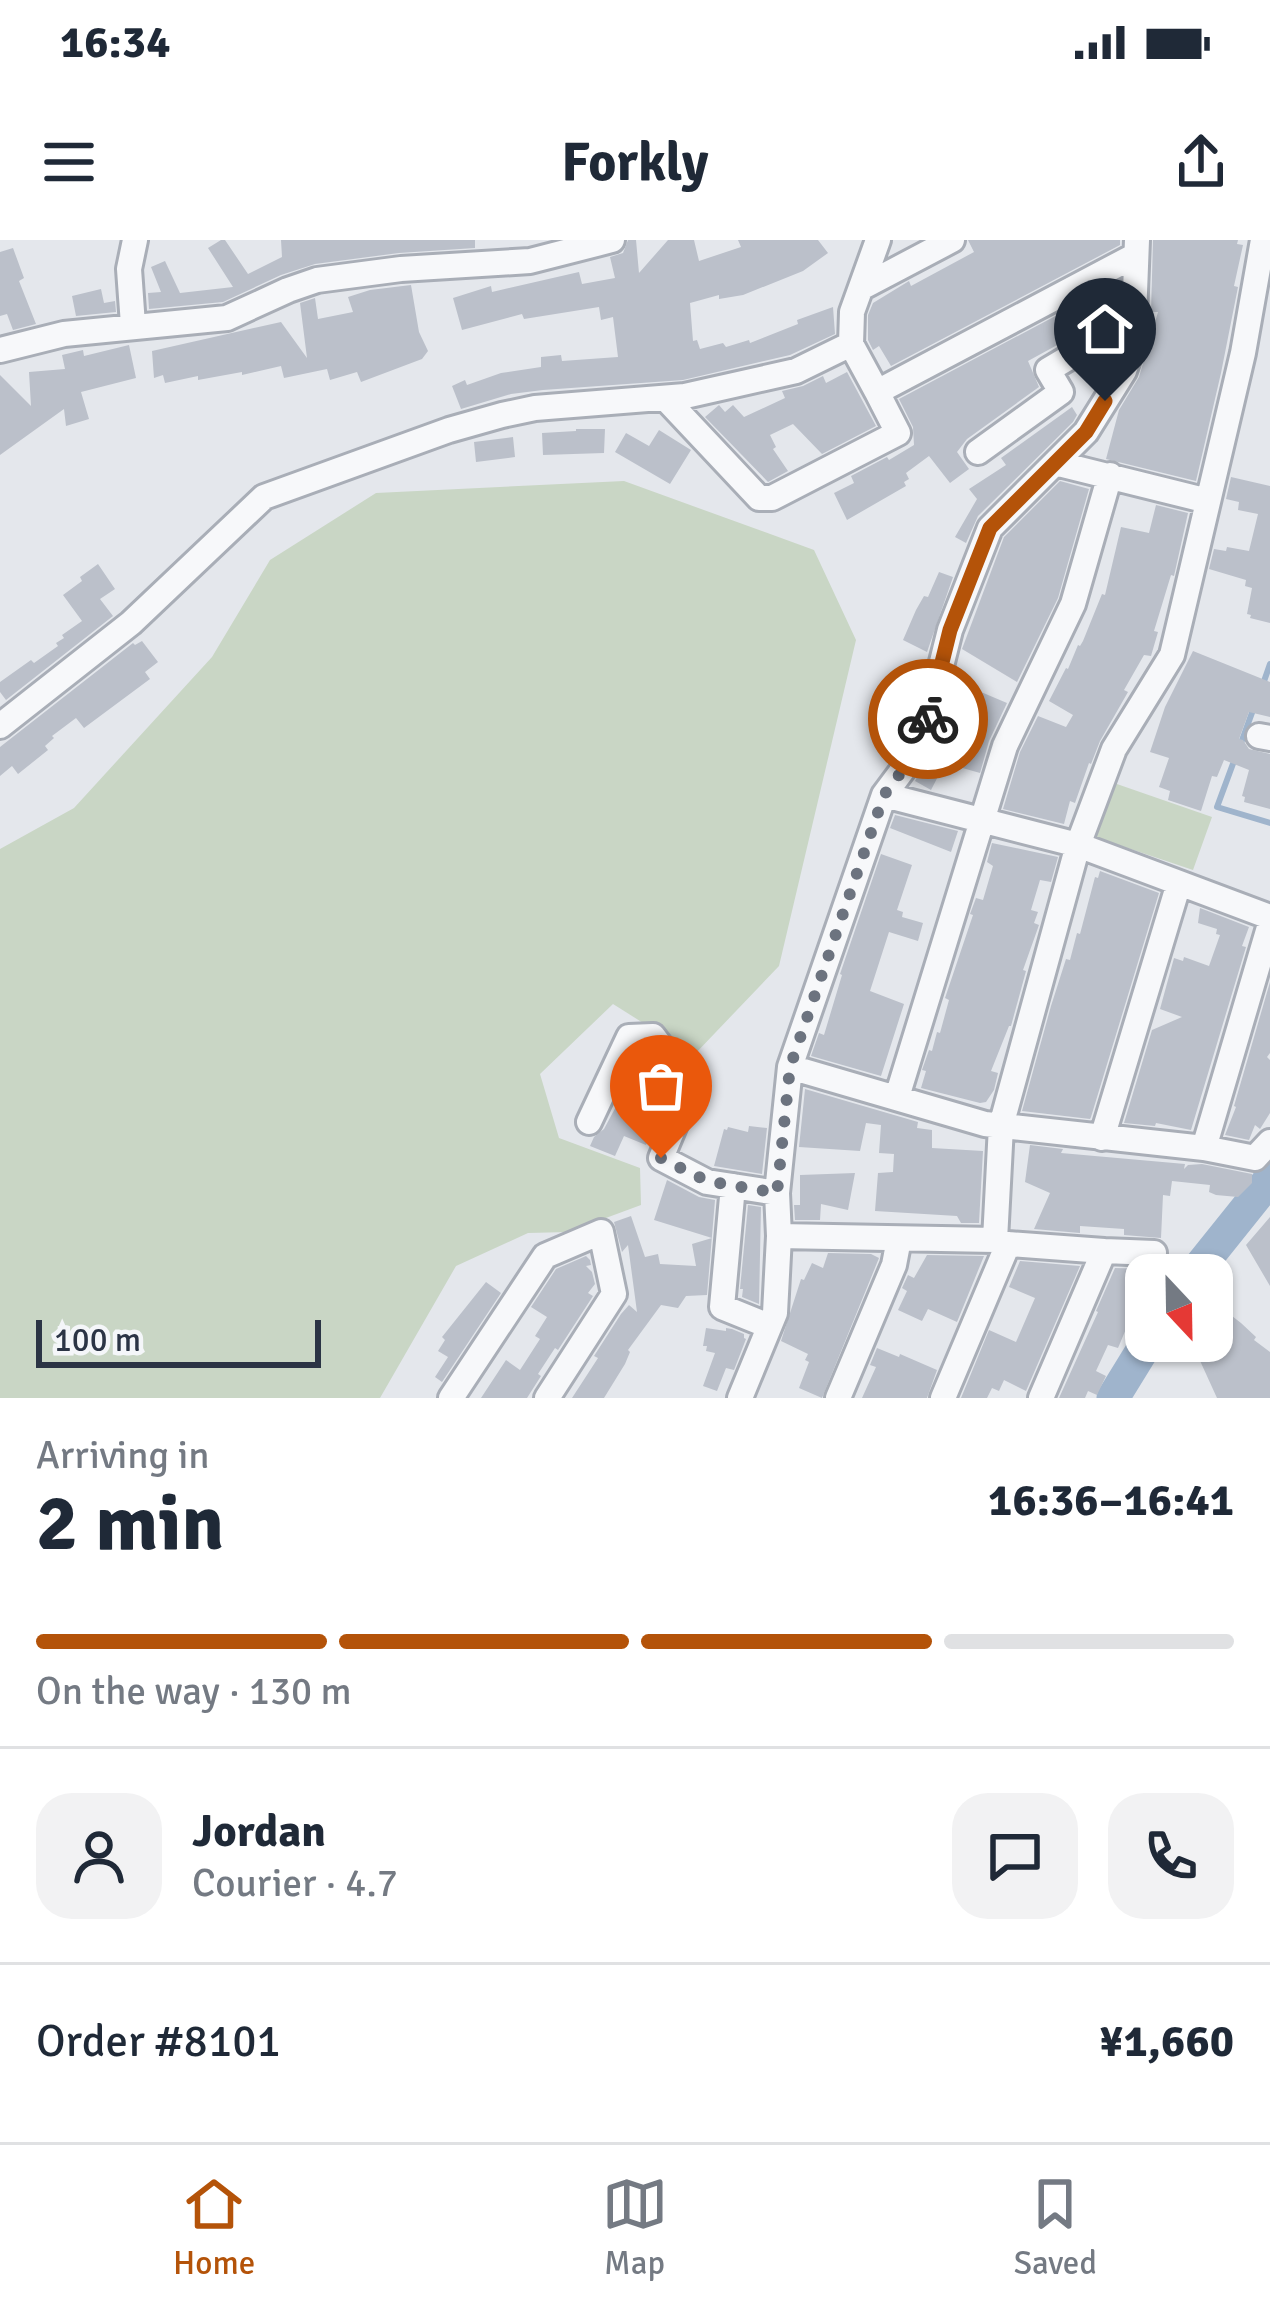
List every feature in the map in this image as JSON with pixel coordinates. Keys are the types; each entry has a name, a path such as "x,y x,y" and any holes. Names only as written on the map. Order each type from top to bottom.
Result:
{"street":[{"path":"133,325 129,269 135,240"},
{"path":"0,350 64,334 227,318 317,280 530,261 612,240"},
{"path":"665,398 759,497 772,498 898,434 851,344 852,312 878,240"},
{"path":"861,288 952,240"},
{"path":"943,1398 1002,1242 1001,1126 1078,845 1114,749 1172,655 1243,352 1262,240"},
{"path":"740,1398 775,1313 777,1193 790,1067 884,795 907,764 927,722 950,630 990,528 1086,432 1124,371 1133,344 1137,248"},
{"path":"877,392 1137,248"},
{"path":"978,452 1060,392 1048,370 1134,319"},
{"path":"0,726 130,623 264,496 502,415 685,396 796,370 851,344"},
{"path":"1054,463 1208,501"},
{"path":"898,1097 1005,746 1073,604 1110,475"},
{"path":"884,795 1078,845 1270,920 1204,1148"},
{"path":"1102,1138 1178,883"},
{"path":"590,1122 629,1037 653,1036 691,1086 661,1158 707,1181 777,1193"},
{"path":"790,1067 985,1124 1255,1158 1270,1142"},
{"path":"733,1186 722,1307 770,1326"},
{"path":"451,1398 545,1256 601,1232 614,1294 547,1398"},
{"path":"779,1236 1154,1252"},
{"path":"838,1398 894,1265 899,1238"},
{"path":"1041,1398 1104,1251"}],"green space":[{"path":"624,481 814,550 856,640 779,966 694,1055 613,1004 540,1074 559,1138 640,1168 641,1205 568,1232 528,1233 456,1266 380,1398 0,1398 0,849 74,808 212,657 270,560 376,493"},
{"path":"1114,783 1212,817 1193,870 1095,837"}],"building":[{"path":"221,240 248,274 282,257 281,240 475,240 475,248 315,264 223,302 149,309 148,293 161,292 151,267 165,261 180,293 233,287 208,248"},
{"path":"628,240 636,240 639,273 668,240 694,240 699,261 741,247 738,240 818,240 828,253 803,271 743,295 690,303 693,341 697,340 700,349 750,343 833,307 835,334 790,355 683,380 511,394 461,409 452,386 465,380 467,385 501,373 541,367 541,357 561,355 562,361 618,357 613,317 601,320 599,307 524,319 522,314 462,330 453,298 491,286 492,292 579,272 582,284 615,278 610,257 623,253"},
{"path":"968,240 1120,240 1120,245 891,366 879,346 873,350 868,340 873,303 974,252"},
{"path":"1153,240 1238,240 1243,245 1196,481 1106,459 1119,410 1139,377 1158,312 1151,312"},
{"path":"13,248 24,278 19,281 36,324 13,330 7,314 0,316 0,252"},
{"path":"411,285 419,332 428,351 422,359 361,382 357,372 330,380 327,369 284,378 281,366 198,380 198,376 165,383 163,375 154,378 152,351 281,322 307,358 300,303 315,298 318,319 353,312 348,297"},
{"path":"1110,287 1118,303 1066,329 1070,338 1028,361 1039,387 967,439 957,452 969,469 950,483 929,456 906,473 906,486 847,520 834,493 854,483 851,476 914,445 913,427 899,399"},
{"path":"101,289 104,303 115,301 116,312 76,316 72,296"},
{"path":"129,345 136,378 81,392 89,419 66,426 64,409 0,455 0,375 31,406 29,372 65,369 62,355 83,350 84,356"},
{"path":"847,372 876,426 822,454 793,424 770,435 788,471 768,482 705,417 719,405 725,412 733,405 744,417 785,398 782,391 823,376 826,383"},
{"path":"1072,407 1077,415 1073,422 978,516 966,543 955,537 977,499 969,489 1006,465 1001,458"},
{"path":"605,429 604,453 543,455 542,433"},
{"path":"659,430 691,450 670,484 615,452 626,433 649,446"},
{"path":"513,437 515,457 476,462 474,442"},
{"path":"1231,477 1270,486 1270,623 1247,614 1252,588 1245,586 1246,580 1209,569 1214,549 1249,551 1258,514 1238,510 1239,502 1226,499"},
{"path":"1060,481 1089,489 1058,598 1017,682 962,649 1004,537"},
{"path":"1156,505 1188,513 1151,656 1144,655 1124,690 1128,692 1089,763 1075,803 1070,801 1064,824 1003,809 1020,752 1038,716 1066,727 1073,715 1049,701 1105,595 1121,527 1149,533"},
{"path":"98,564 115,589 100,599 113,616 6,700 0,682 58,646 62,635 82,621 63,595"},
{"path":"939,572 953,577 927,652 903,640"},
{"path":"142,641 158,662 145,672 150,679 84,728 76,718 52,736 45,746 48,750 18,774 12,766 0,776 0,747 133,643"},
{"path":"1193,651 1270,682 1270,717 1249,712 1239,739 1249,749 1270,754 1270,809 1244,802 1249,770 1224,760 1217,777 1212,776 1201,811 1168,800 1170,791 1159,787 1169,758 1150,752 1165,707"},
{"path":"953,686 1007,703 980,773 945,763 931,790 915,781 942,729"},
{"path":"895,815 958,831 951,852 890,828"},
{"path":"992,843 1058,857 1051,882 1040,880 1031,910 1038,912 1034,923 1039,925 1011,1026 991,1071 998,1073 994,1090 980,1103 921,1088 926,1071 922,1070 940,1033 949,1000 945,998 970,914 976,898 983,900 993,866 987,862"},
{"path":"881,854 912,865 897,910 903,912 902,917 923,923 918,941 889,932 870,991 904,1004 881,1076 811,1056 819,1033 824,1035"},
{"path":"1100,871 1159,893 1091,1117 1022,1111 1066,959 1070,960"},
{"path":"1200,908 1249,927 1191,1130 1124,1123 1152,1030 1182,1017 1160,1009 1174,958 1209,966 1220,935 1217,929 1198,923"},
{"path":"1270,982 1270,1113 1260,1129 1255,1125 1249,1140 1225,1135 1236,1107"},
{"path":"640,1053 645,1053 672,1088 646,1145 624,1136 615,1156 590,1146 604,1129"},
{"path":"805,1089 918,1122 917,1128 932,1130 932,1148 983,1151 979,1223 961,1223 957,1216 875,1211 878,1173 893,1172 894,1154 879,1153 881,1125 866,1123 860,1151 799,1147"},
{"path":"749,1126 767,1128 762,1174 714,1166 724,1129 748,1132"},
{"path":"1030,1145 1063,1149 1061,1153 1185,1164 1184,1169 1202,1164 1252,1174 1252,1183 1238,1197 1209,1192 1210,1185 1172,1181 1170,1196 1163,1195 1161,1238 1124,1235 1124,1229 1080,1226 1080,1233 1034,1229 1050,1193 1025,1182"},
{"path":"855,1173 848,1210 821,1204 820,1220 795,1220 800,1175"},
{"path":"667,1180 715,1200 712,1238 654,1220"},
{"path":"748,1205 761,1207 759,1304 742,1297 740,1289"},
{"path":"631,1216 645,1257 658,1254 660,1264 696,1266 692,1244 712,1238 707,1295 686,1296 678,1308 661,1305 628,1350 604,1398 572,1398 621,1314 629,1305 637,1312 628,1245 622,1252 614,1222"},
{"path":"1270,1217 1270,1286 1246,1245"},
{"path":"828,1253 879,1258 822,1398 799,1388 808,1354 781,1341 801,1279 812,1263 823,1268"},
{"path":"927,1255 984,1256 957,1322 928,1309 922,1321 898,1310 908,1275 914,1278"},
{"path":"586,1256 595,1284 588,1293 593,1296 538,1374 527,1398 481,1398 506,1360 520,1370 540,1339 535,1336 547,1317 531,1307 556,1269"},
{"path":"1020,1261 1080,1266 1026,1391 1004,1380 999,1391 992,1388 987,1398 961,1398 989,1330 1016,1342 1035,1298 1009,1287"},
{"path":"1115,1268 1125,1268 1125,1331 1118,1348 1108,1345 1096,1371 1106,1376 1097,1395 1088,1391 1085,1398 1059,1398 1098,1312"},
{"path":"486,1282 501,1293 442,1382 435,1377 448,1357 438,1351 445,1340 442,1337"},
{"path":"1233,1317 1270,1352 1270,1398 1217,1398 1201,1362 1233,1362"},
{"path":"706,1328 732,1329 746,1339 734,1370 726,1368 717,1391 703,1386 715,1353 703,1346"},
{"path":"877,1348 937,1370 927,1398 862,1398 876,1367 870,1365"}],"waterway":[{"path":"1262,687 1270,664"},
{"path":"1241,743 1253,710"},
{"path":"1234,761 1217,807 1270,823"},
{"path":"1210,1254 1270,1179"},
{"path":"1113,1398 1135,1362"}],"way so far":[{"path":"661,1158 707,1181 777,1193 790,1067 884,795 907,764 928,719"}],"route":[{"path":"928,719 950,630 990,528 1086,432 1105,401"}]}
